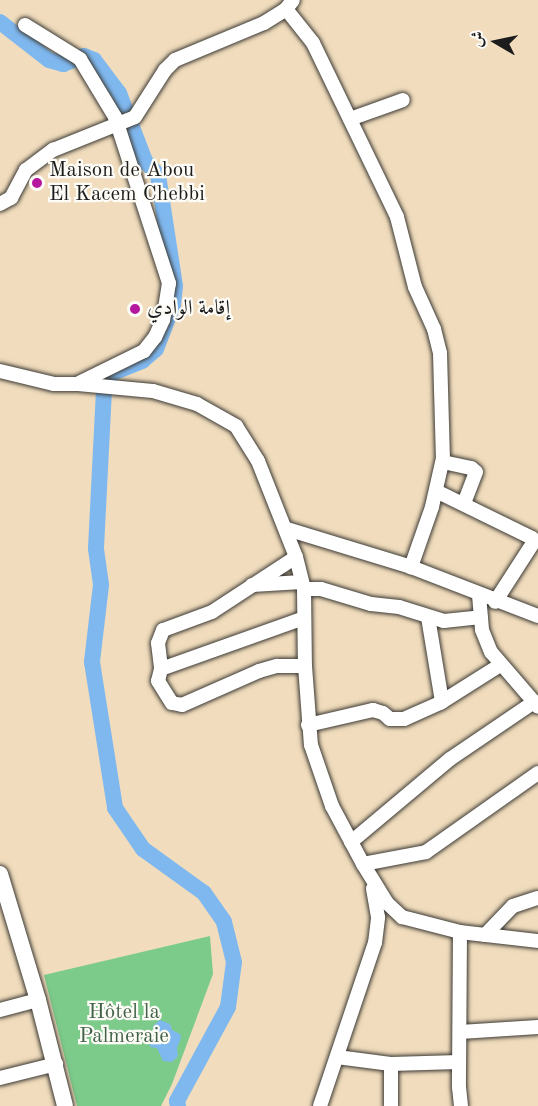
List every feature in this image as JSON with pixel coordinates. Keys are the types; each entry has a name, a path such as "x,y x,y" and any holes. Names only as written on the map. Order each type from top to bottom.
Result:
{"main road":[{"path":"0,874 56,1064 65,1106"}],"street":[{"path":"0,204 11,198 26,170 53,150 126,121 175,60 264,23 289,5 313,43 396,217 419,298 434,329 442,371 445,432 443,462 411,567"},
{"path":"25,26 80,59 126,121 169,283 168,300 155,337 144,351 109,371 78,384"},
{"path":"350,119 403,100"},
{"path":"0,371 54,384 145,389 184,399 220,414 236,426 251,447 287,529 303,586 308,725 321,781 371,878 387,903 402,917 460,932 538,941"},
{"path":"443,462 471,468 476,472 464,504"},
{"path":"436,491 529,535 534,540 495,602"},
{"path":"287,529 411,567 495,602 538,616"},
{"path":"296,557 212,612 163,630 158,643 161,669 158,681 175,705 182,705 259,671 277,666 305,666"},
{"path":"252,585 303,586 321,589 371,604 399,607 449,622 481,616"},
{"path":"351,842 450,759 536,704 500,665 485,640 479,595"},
{"path":"428,617 442,702"},
{"path":"161,669 304,618"},
{"path":"308,725 373,710 383,712 390,719 404,719 442,702 500,665"},
{"path":"363,864 419,854 433,848 538,772"},
{"path":"320,1106 375,943 378,917 371,878"},
{"path":"485,935 513,906 538,898"},
{"path":"460,932 461,1106"},
{"path":"0,1010 38,1000"},
{"path":"460,1032 538,1027"},
{"path":"337,1057 391,1064 459,1062"},
{"path":"0,1078 56,1064"},
{"path":"391,1064 391,1106"}],"green space":[{"name":"Hôtel la Palmeraie","path":"210,936 213,974 172,1084 161,1106 77,1106 44,975"}],"water":[{"path":"160,1020 170,1024 172,1030 180,1034 178,1056 172,1062 163,1061 157,1048 150,1047 149,1041 155,1039 153,1026"}],"waterway":[{"path":"0,22 49,60 63,64 84,56 94,60 119,93 145,161 158,175 175,286 173,305 156,349 142,361 113,373 106,381 96,549 101,585 92,662 115,808 143,849 204,893 224,922 234,962 228,1007 177,1101 178,1106"}],"place":[{"name":"Maison de Abou El Kacem Chebbi","path":"37,183"},
{"name":"إقامة الوادي","path":"135,309"}]}
